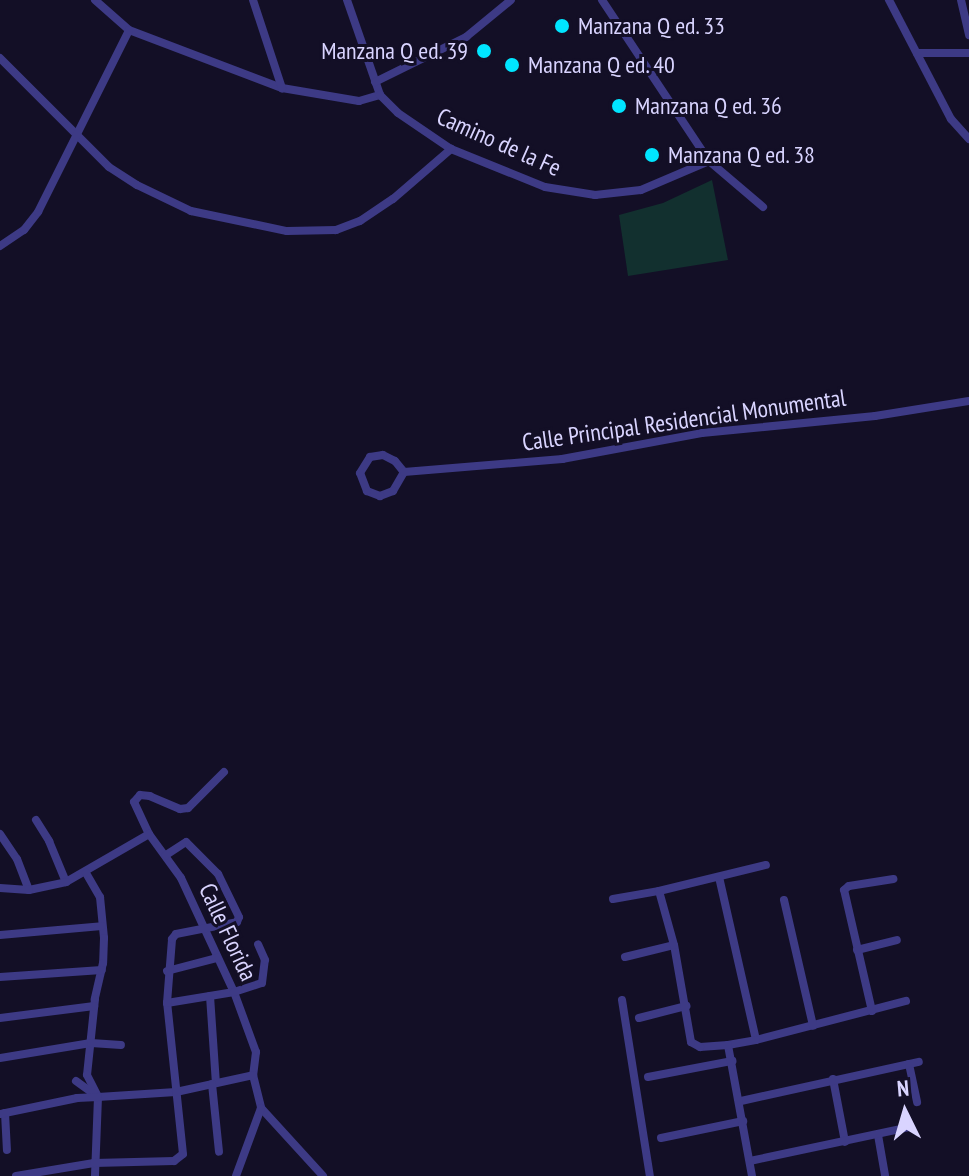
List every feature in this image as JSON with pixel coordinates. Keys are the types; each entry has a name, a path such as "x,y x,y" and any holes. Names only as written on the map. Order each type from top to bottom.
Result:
{"street":[{"path":"95,0 129,30 282,88 359,101 380,95"},
{"path":"253,0 282,88"},
{"name":"Camino de la Fe","path":"347,0 380,95 398,113 451,149 545,187 581,194 641,190 709,161"},
{"path":"375,82 466,37 511,0"},
{"path":"602,0 709,161 763,207"},
{"path":"889,0 951,119 969,139"},
{"path":"961,0 969,35"},
{"path":"0,246 24,230 38,212 129,30"},
{"path":"917,53 969,53"},
{"path":"0,58 109,167 160,199 224,218 287,231 336,230 380,209 451,149"},
{"name":"Calle Principal Residencial Monumental","path":"404,472 562,459 702,433 875,416 969,401"},
{"path":"376,455 389,457 404,472 398,485 387,494 374,495 360,480 362,467 376,455"},
{"name":"Calle Florida","path":"224,772 188,808 180,809 162,800 140,795 134,802 149,834 166,855 205,929 234,992 256,1052 253,1075 261,1108 323,1176"},
{"path":"36,820 49,841 66,882"},
{"path":"0,834 17,859 29,890"},
{"path":"0,888 29,890 66,882 149,834"},
{"path":"16,1176 94,1163 174,1161 183,1154 167,1003 167,971 176,934 237,922 239,917 230,892 218,874 186,842 166,855"},
{"path":"613,899 766,865"},
{"path":"86,873 100,897 102,926 102,970 94,1006 87,1075 98,1097 100,1124 95,1176"},
{"path":"719,877 756,1040"},
{"path":"872,1011 844,890 849,886 893,879"},
{"path":"659,891 674,945 694,1046 756,1040 906,1001"},
{"path":"784,900 813,1026"},
{"path":"0,935 102,926"},
{"path":"857,950 897,940"},
{"path":"167,1003 234,992 262,983 265,960 258,944"},
{"path":"625,957 674,945"},
{"path":"167,971 217,958"},
{"path":"0,977 102,970"},
{"path":"210,996 219,1152"},
{"path":"622,1000 650,1176"},
{"path":"0,1018 94,1006"},
{"path":"639,1018 686,1006"},
{"path":"0,1058 91,1043 121,1045"},
{"path":"728,1045 741,1101 752,1176"},
{"path":"648,1077 732,1061"},
{"path":"741,1101 919,1062"},
{"path":"909,1064 917,1102"},
{"path":"7,1150 2,1114 77,1098 176,1092 253,1075"},
{"path":"833,1079 845,1142"},
{"path":"76,1081 98,1097"},
{"path":"236,1176 261,1108"},
{"path":"661,1138 743,1121"},
{"path":"750,1161 910,1127"},
{"path":"878,1135 885,1175"}],"green space":[{"path":"712,180 728,260 628,276 619,215 663,203"}],"place":[{"name":"Manzana Q ed. 33","path":"562,26"},
{"name":"Manzana Q ed. 39","path":"484,51"},
{"name":"Manzana Q ed. 40","path":"512,65"},
{"name":"Manzana Q ed. 36","path":"619,106"},
{"name":"Manzana Q ed. 38","path":"652,155"}]}
